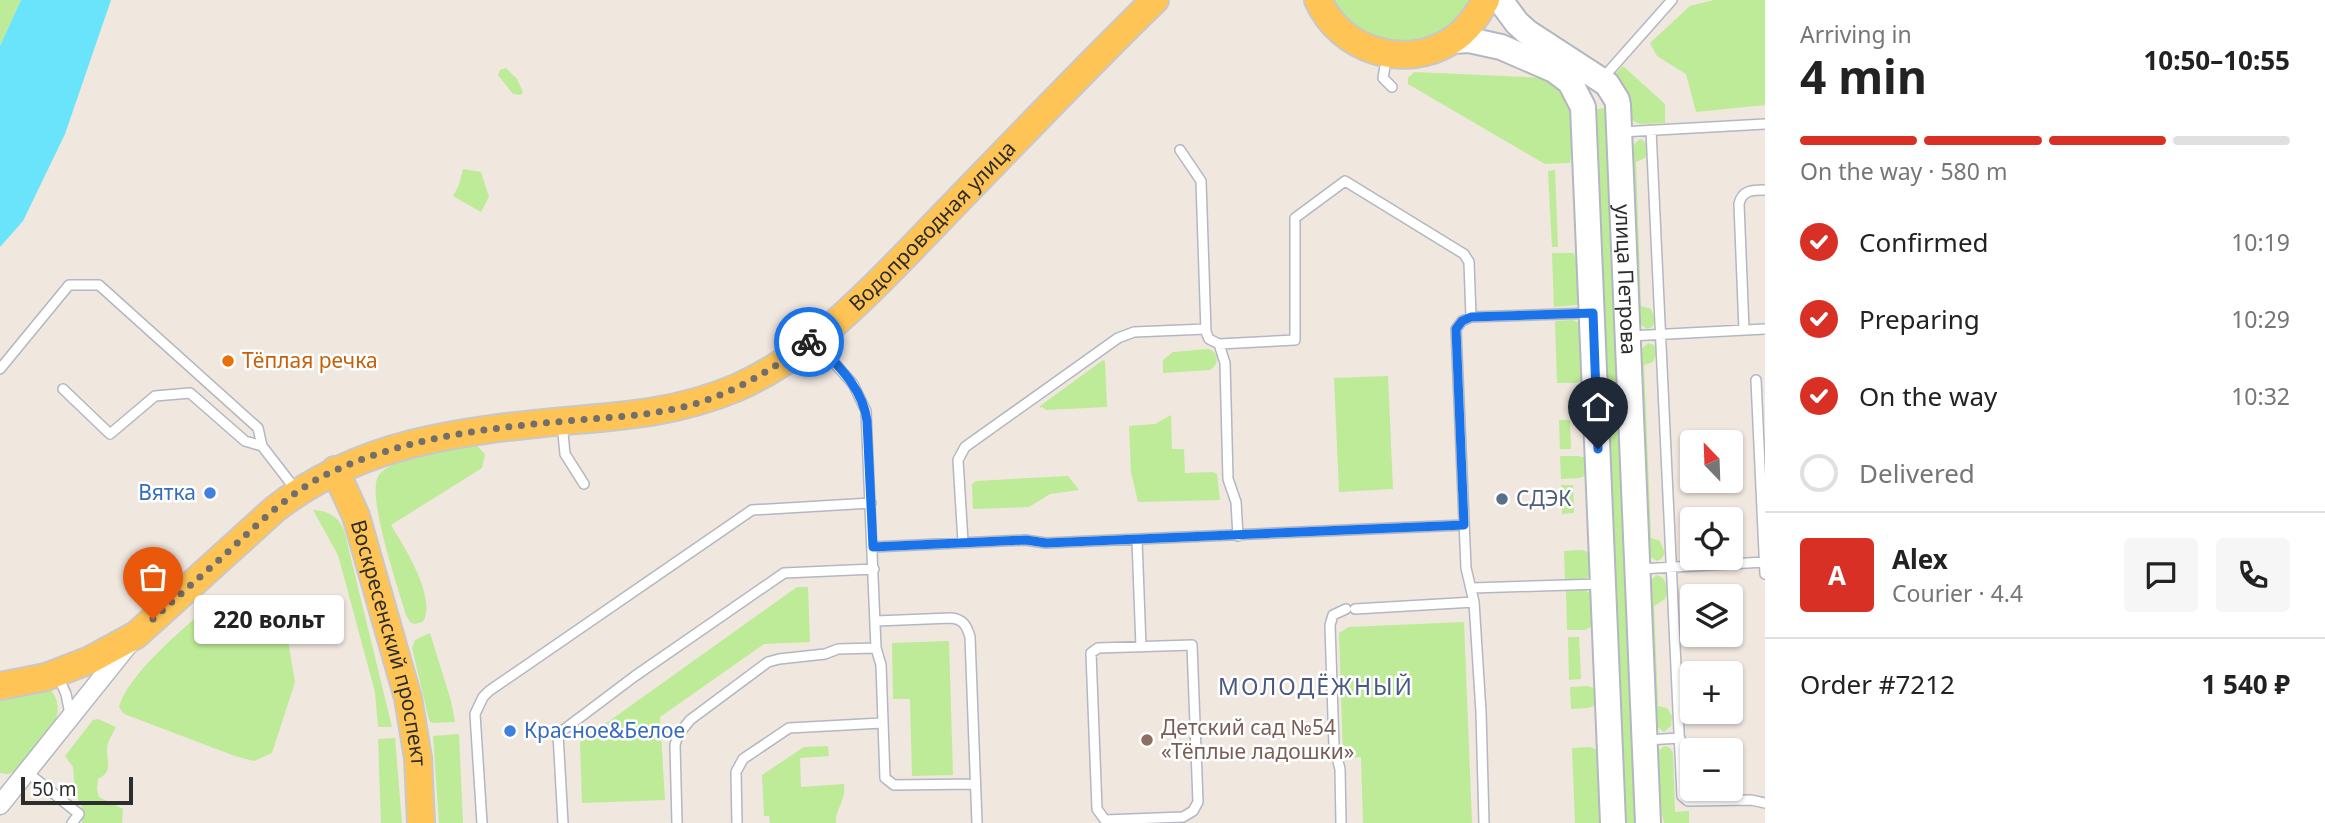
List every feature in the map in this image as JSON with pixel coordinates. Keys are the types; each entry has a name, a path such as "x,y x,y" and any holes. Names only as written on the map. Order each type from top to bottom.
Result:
{"main road":[{"name":"Водопроводная улица","path":"0,686 46,677 90,660 136,635 275,509 297,492 335,470 398,447 437,437 483,429 648,414 697,403 775,368 853,306 1155,0"},
{"path":"1318,0 1339,31 1369,49 1387,54 1420,53 1452,41 1469,40 1558,63"},
{"path":"1452,41 1472,22 1486,0"},
{"path":"1500,0 1517,23 1558,63"},
{"name":"улица Петрова","path":"1558,63 1600,80 1617,100 1648,823"},
{"name":"улица Петрова","path":"1558,63 1581,99 1585,117 1613,823"},
{"name":"Воскресенский проспект","path":"335,470 356,516 408,698 418,758 421,823"}],"street":[{"path":"0,805 16,780 70,720 136,635"}],"lane":[{"path":"1600,80 1672,0"},
{"path":"1387,54 1383,78 1392,87"},
{"path":"1620,132 1765,124"},
{"path":"1651,130 1682,796 1684,800 1751,800 1765,803"},
{"path":"1180,150 1201,181 1206,329 1209,339 1219,344 1295,340 1295,218 1345,181 1464,254 1469,262 1471,317"},
{"path":"1744,330 1738,204 1742,195 1747,192 1765,190"},
{"path":"0,369 69,285 99,285 258,428 262,446 297,492"},
{"path":"1484,823 1474,602 1466,568 1456,329 1462,321 1471,317 1593,313"},
{"path":"963,542 958,460 965,447 1118,338 1134,332 1206,329"},
{"path":"1628,337 1765,329"},
{"path":"813,339 853,384 864,405 871,503 876,648 881,665 884,772 889,783 900,786 975,784"},
{"path":"1219,344 1225,363 1228,479 1236,502 1238,536"},
{"path":"1756,380 1761,412 1765,574"},
{"path":"63,389 110,434 155,396 190,393 245,441 262,446"},
{"path":"562,422 565,454 584,484"},
{"path":"482,823 475,714 489,691 752,510 871,503"},
{"path":"873,547 1026,540 1046,543 1137,540 1464,525"},
{"path":"1137,540 1141,647"},
{"path":"1638,569 1765,562"},
{"path":"563,823 558,734 635,676 784,573 874,569"},
{"path":"1472,588 1603,584"},
{"path":"1341,823 1340,769 1334,746 1330,625 1333,615 1350,609 1474,602"},
{"path":"876,621 951,618 966,625 970,637 976,823"},
{"path":"1192,645 1198,802 1193,811 1183,817 1105,820 1097,809 1091,653 1098,648 1141,647 1192,645"},
{"path":"677,823 675,746 678,735 690,720 768,662 825,654 838,649 876,648"},
{"path":"46,677 61,683 70,707 70,720"},
{"path":"737,823 738,765 743,758 782,731 796,727 883,723"},
{"path":"1645,740 1679,738"},
{"path":"16,780 79,814 72,823"}],"green space":[{"path":"0,0 21,0 0,46"},
{"path":"1330,0 1474,0 1461,18 1438,35 1410,43 1395,43 1381,41 1355,29"},
{"path":"1714,0 1765,0 1765,105 1696,112 1686,74 1657,56 1650,43 1690,6"},
{"path":"1623,66 1665,104 1665,123 1639,124 1629,118 1614,75"},
{"path":"506,68 517,79 523,92 521,95 513,94 498,75 500,70"},
{"path":"1414,72 1549,78 1557,82 1577,117 1570,163 1545,164 1408,84 1408,78"},
{"path":"1598,109 1608,110 1640,823 1622,823 1594,114"},
{"path":"1640,139 1648,144 1649,151 1645,158 1636,162 1641,306 1651,309 1655,320 1652,327 1647,329 1638,322 1631,147"},
{"path":"463,169 481,172 489,197 481,212 453,196"},
{"path":"1555,170 1558,247 1552,247 1548,171"},
{"path":"1552,253 1574,253 1584,294 1577,305 1554,307"},
{"path":"1573,320 1581,324 1583,380 1557,383 1555,321"},
{"path":"1648,343 1654,345 1657,352 1653,362 1644,365 1651,538 1660,541 1665,553 1657,561 1647,555 1639,351"},
{"path":"1208,349 1213,351 1217,359 1210,370 1163,373 1163,360 1173,352"},
{"path":"1103,360 1107,407 1040,408 1040,406"},
{"path":"1388,376 1393,489 1339,492 1334,378"},
{"path":"1171,415 1172,449 1184,449 1185,473 1217,474 1220,500 1138,502 1131,472 1129,426 1155,424"},
{"path":"1559,420 1570,420 1571,449 1560,449"},
{"path":"475,444 485,454 482,468 391,525 417,572 426,599 423,622 414,624 406,615 380,521 376,501 379,475 409,458"},
{"path":"1560,456 1587,458 1587,475 1561,479"},
{"path":"1068,476 1079,490 1050,494 1029,507 973,509 972,484 976,481"},
{"path":"1561,485 1573,485 1574,513 1562,514"},
{"path":"313,510 332,515 344,530 392,727 378,727 375,692 338,555"},
{"path":"1582,550 1591,553 1591,576 1565,580 1564,551"},
{"path":"1657,575 1663,579 1667,588 1665,599 1654,606 1658,706 1667,708 1672,716 1671,726 1664,732 1654,725 1648,582"},
{"path":"797,587 808,587 810,642 764,644 660,717 665,800 582,803 580,742"},
{"path":"1584,590 1592,594 1593,626 1585,630 1567,630 1566,591"},
{"path":"217,599 243,606 288,641 295,682 272,753 254,761 124,714 119,707 125,693 147,664"},
{"path":"1464,622 1472,823 1363,823 1361,757 1343,758 1339,633 1349,627"},
{"path":"430,633 455,722 432,723 429,720 412,648 415,640"},
{"path":"1568,637 1579,637 1581,679 1569,680"},
{"path":"949,641 953,775 912,776 910,699 893,699 892,643"},
{"path":"48,686 57,702 56,720 19,770 8,774 0,773 0,696"},
{"path":"1588,686 1596,689 1597,705 1571,709 1570,687"},
{"path":"98,719 116,727 107,746 107,770 98,779 97,789 99,797 123,809 122,823 82,823 82,807 75,793 73,767 65,756 93,720"},
{"path":"459,734 463,823 439,823 433,736"},
{"path":"395,738 402,823 381,823 378,739"},
{"path":"828,746 829,756 800,758 801,787 844,784 836,823 770,823 769,816 764,816 762,775 804,747"},
{"path":"1665,746 1673,753 1675,812 1689,811 1689,823 1664,823 1655,781 1655,753"},
{"path":"1590,747 1599,751 1602,823 1575,823 1572,748"}],"water":[{"path":"21,0 111,0 65,134 23,221 0,247 0,46"}],"way so far":[{"path":"153,619 275,509 297,492 335,470 398,447 437,437 483,429 648,414 697,403 775,368 809,342"}],"place":[{"name":"Тёплая речка","path":"228,361"},
{"name":"Вятка","path":"210,493"},
{"name":"СДЭК","path":"1502,499"},
{"name":"220 вольт","path":"153,619"},
{"name":"Красное&Белое","path":"510,731"},
{"name":"Детский сад №54 «Тёплые ладошки»","path":"1147,740"}],"district":[{"name":"МОЛОДЁЖНЫЙ","path":"1316,687"}],"route":[{"path":"809,342 813,339 841,369 853,384 866,411 873,547 1026,540 1046,543 1464,525 1456,329 1462,321 1471,317 1593,313 1598,449"}]}
